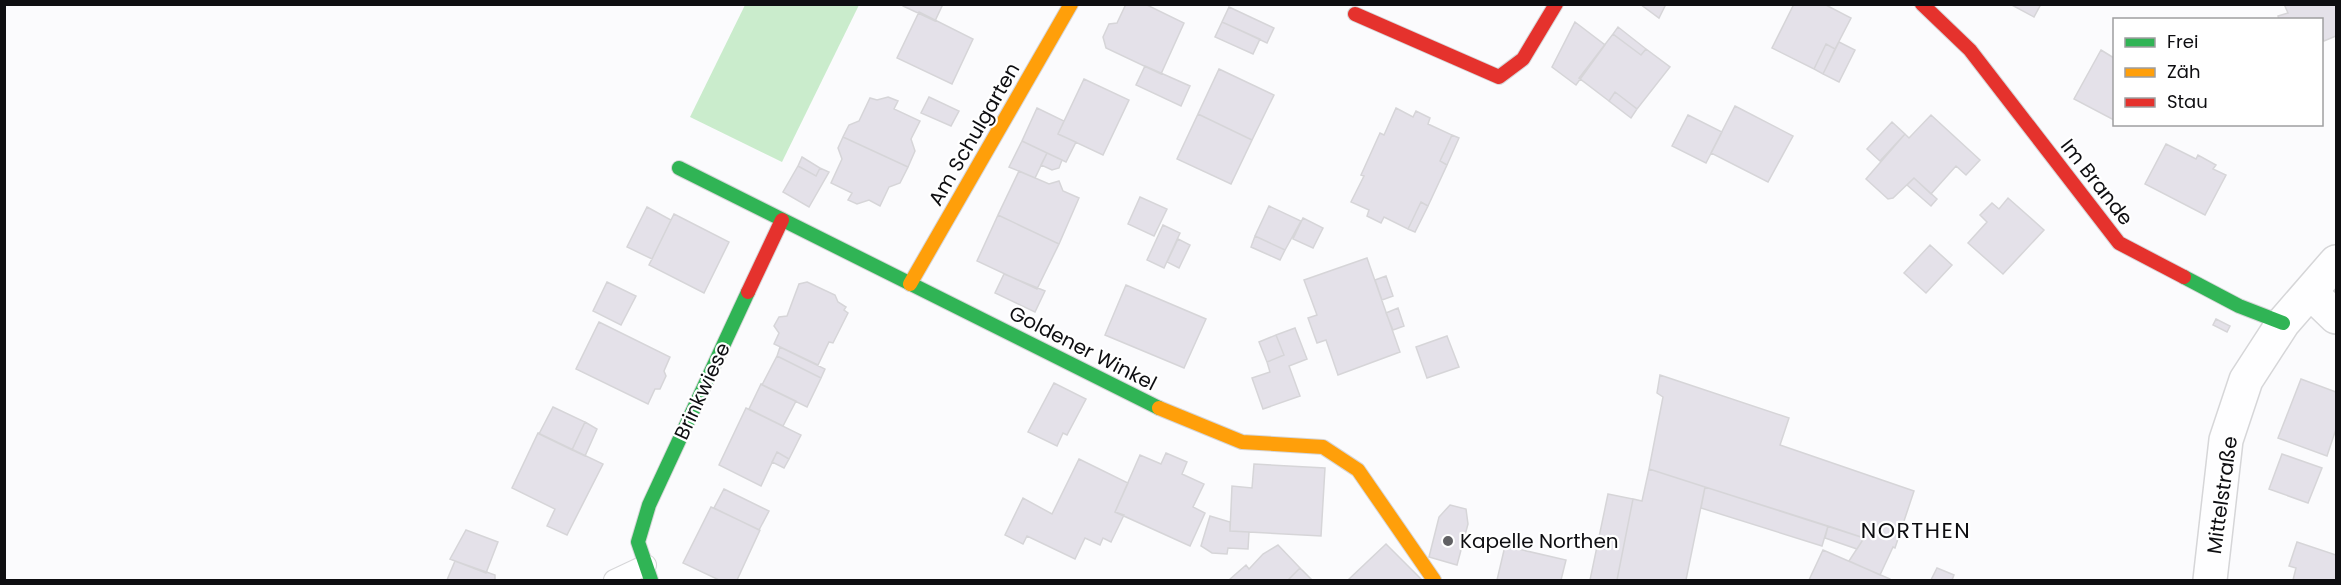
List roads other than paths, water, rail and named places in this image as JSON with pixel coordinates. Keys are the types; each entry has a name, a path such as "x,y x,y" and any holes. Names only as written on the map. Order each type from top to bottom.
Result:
{"street":[{"name":"Am Schulgarten","path":"910,284 1071,4"},
{"path":"1355,14 1499,77 1523,59 1556,4"},
{"name":"Im Brande","path":"1924,5 1970,50 2119,243 2239,306 2283,322"},
{"name":"Goldener Winkel","path":"679,168 1164,411 1242,442 1323,447 1358,470 1434,580"},
{"name":"Brinkwiese","path":"649,573 638,542 649,505 782,220"},
{"name":"Mittelstraße","path":"2210,580 2226,440 2246,380 2283,322 2337,262"},
{"path":"2310,292 2337,317"}],"lane":[{"name":"Brinkwiese","path":"614,580 649,573"}],"place":[{"name":"Kapelle Northen","path":"1448,541"}],"district":[{"name":"NORTHEN","path":"1916,530"}]}
